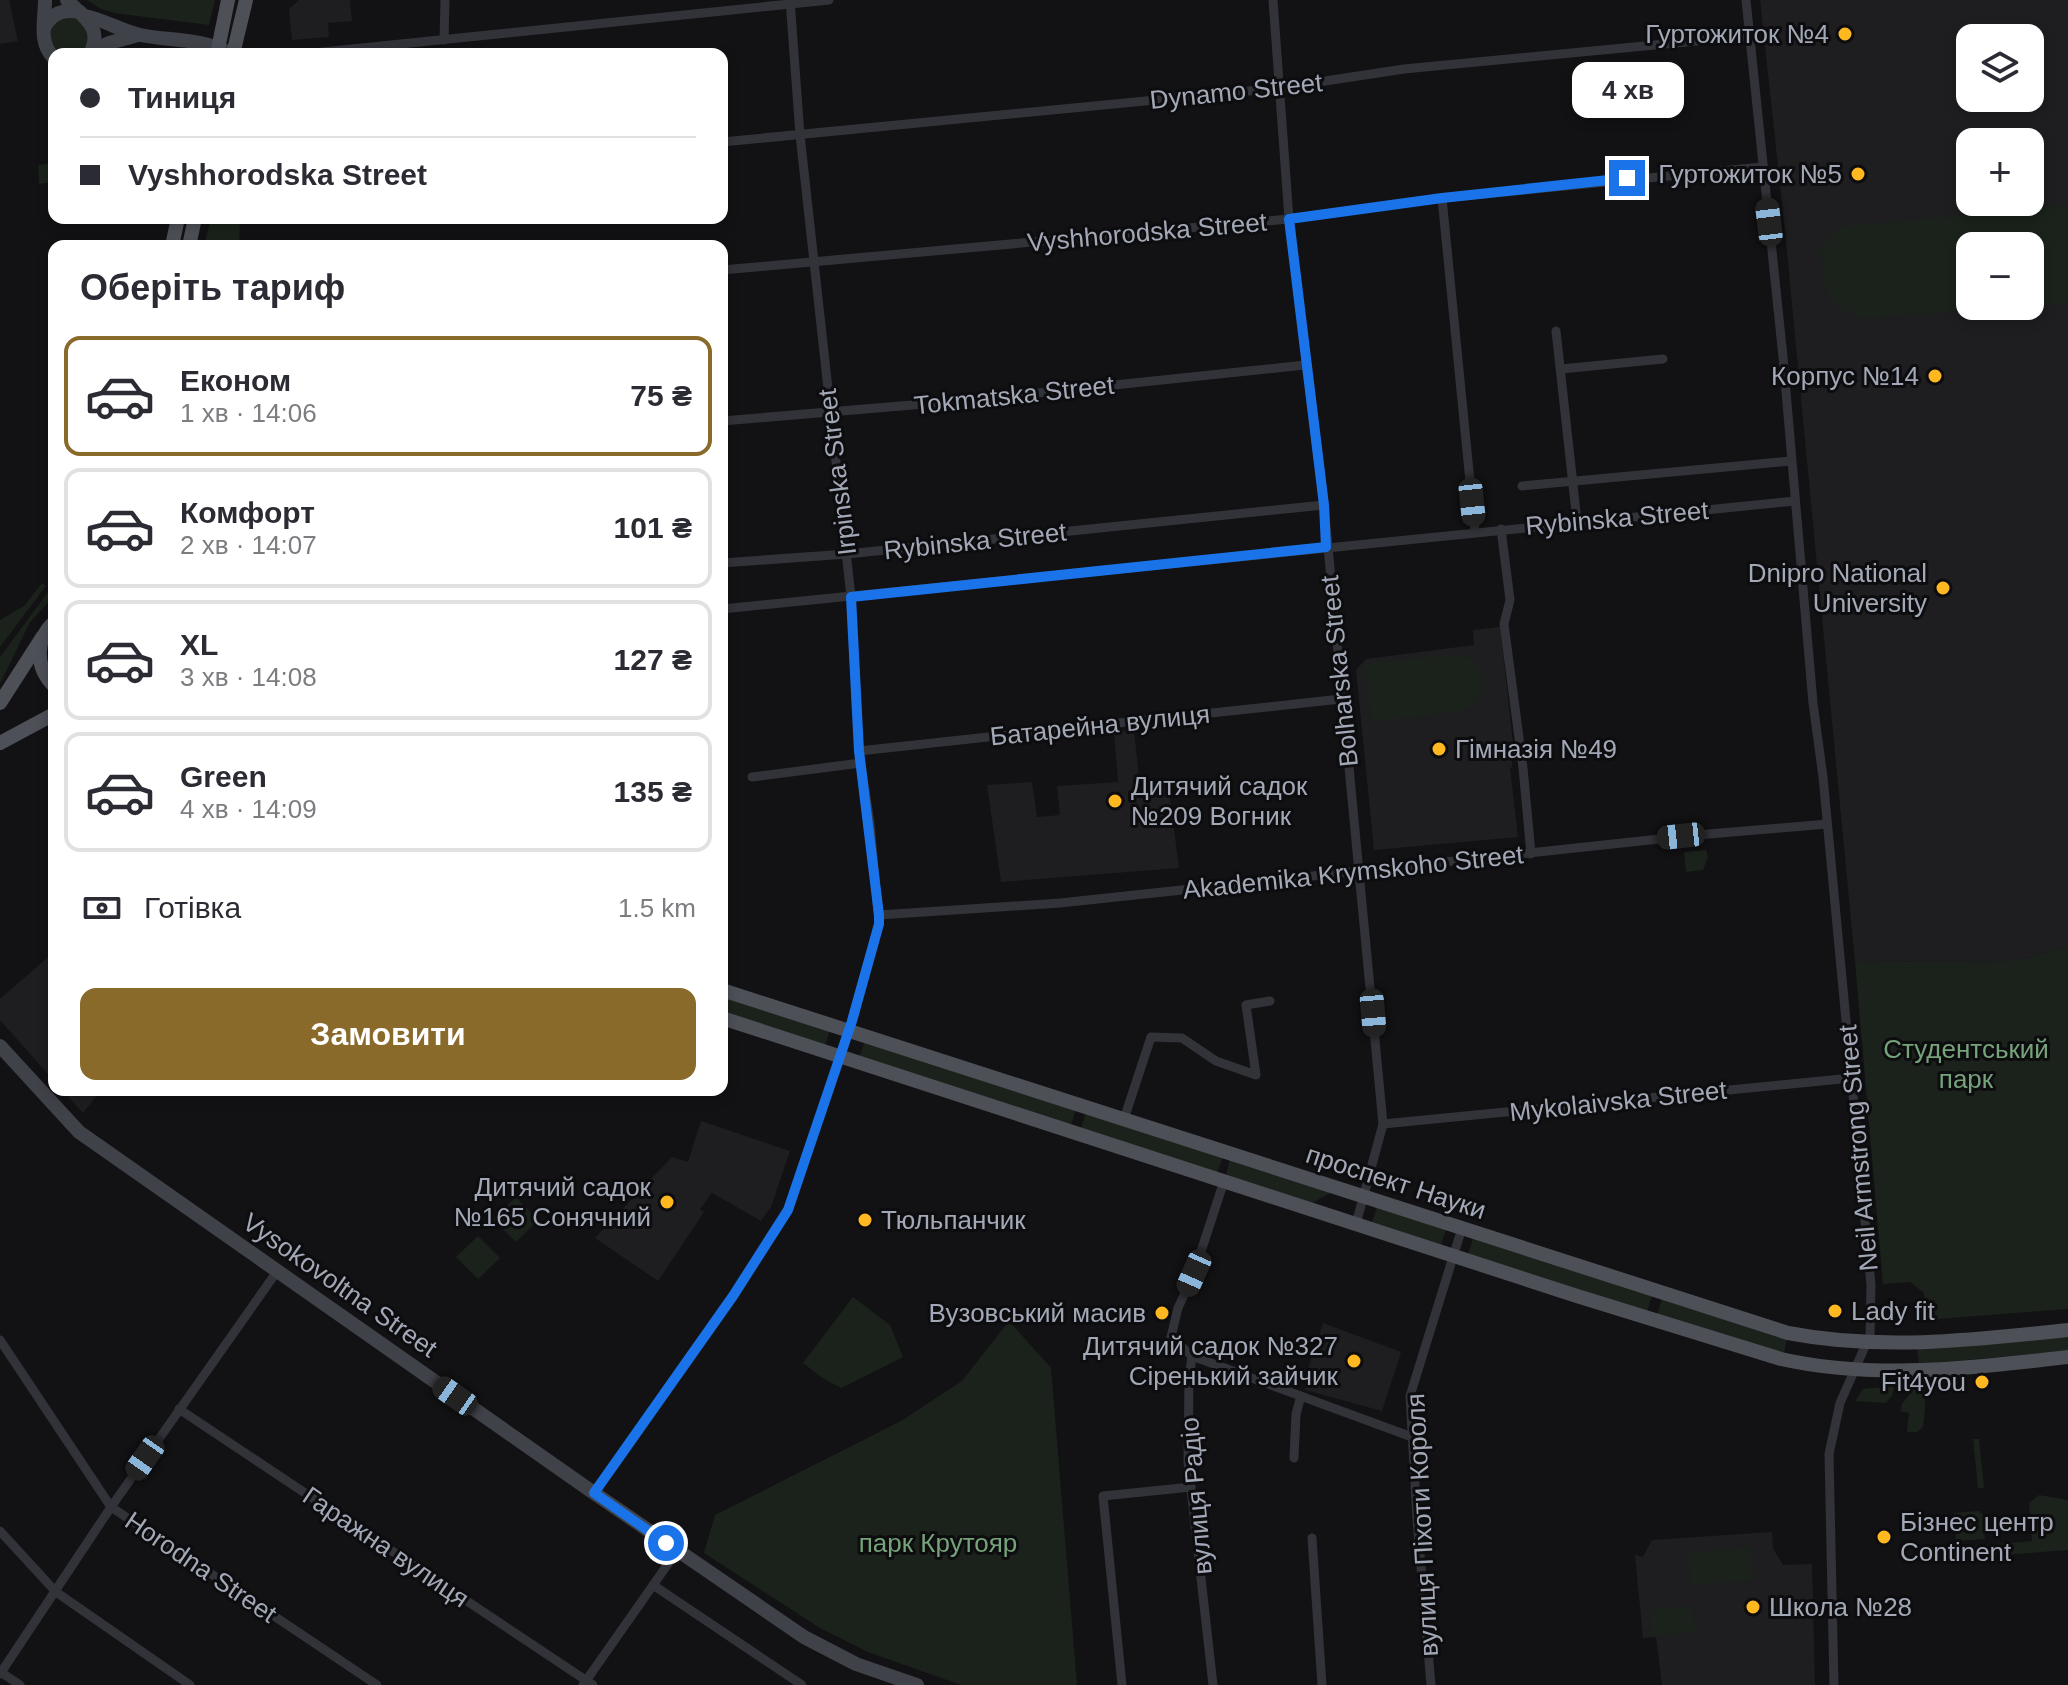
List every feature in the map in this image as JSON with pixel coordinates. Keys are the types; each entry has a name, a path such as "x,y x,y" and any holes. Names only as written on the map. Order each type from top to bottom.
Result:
{"main road":[{"path":"45,0 45,46 48,50"},
{"path":"67,0 83,14 95,31 92,48"},
{"path":"225,48 228,0"},
{"path":"227,48 246,0"},
{"path":"45,26 57,13 68,10 138,35 205,43 216,48"},
{"path":"100,48 138,35"},
{"path":"0,703 48,629"},
{"path":"48,632 39,660 48,678"},
{"path":"0,743 48,717"},
{"name":"проспект Науки","path":"728,992 1756,1324 1822,1340 1867,1344 1953,1342 2068,1330"},
{"name":"проспект Науки","path":"728,1020 1453,1256 1781,1359 1811,1366 1854,1370 1938,1368 2068,1357"},
{"name":"Vysokovoltna Street","path":"0,1046 79,1132 677,1551 820,1646 856,1664 917,1685"}],"street":[{"path":"444,40 445,0"},
{"path":"363,48 829,0"},
{"name":"Bolharska Street","path":"1273,0 1289,219 1324,505 1383,1124 1356,1224"},
{"name":"Neil Armstrong Street","path":"1746,0 1871,1285 1870,1335 1840,1403 1829,1454 1834,1685"},
{"name":"Irpinska Street","path":"594,1493 733,1296 788,1210 849,1030 879,924 859,751 847,554 813,263 790,2"},
{"name":"Dynamo Street","path":"728,141 1279,88 1404,69 1749,36"},
{"name":"Vyshhorodska Street","path":"728,270 1289,219 1442,198 1762,167"},
{"path":"1442,198 1475,532"},
{"path":"1556,331 1577,521"},
{"path":"1561,369 1663,359"},
{"name":"Tokmatska Street","path":"728,421 1305,365"},
{"name":"Rybinska Street","path":"1522,486 1791,461"},
{"name":"Rybinska Street","path":"728,608 1795,501"},
{"name":"Rybinska Street","path":"728,563 847,554 1324,505"},
{"path":"1501,529 1510,600 1504,624 1531,854"},
{"name":"Батарейна вулиця","path":"859,751 1341,699"},
{"path":"752,777 861,763"},
{"name":"Akademika Krymskoho Street","path":"879,915 1060,903 1827,824"},
{"path":"1124,1119 1151,1037 1182,1038 1216,1061 1256,1075 1246,1005 1270,1001"},
{"name":"Mykolaivska Street","path":"1383,1124 1852,1078"},
{"path":"1224,1181 1194,1273 1178,1308 1171,1337 1192,1356 1412,1437"},
{"name":"вулиця Піхоти Короля","path":"1431,1685 1410,1396 1462,1228"},
{"path":"20,1685 1,1673 111,1507 278,1270"},
{"name":"Horodna Street","path":"0,1340 111,1507 377,1685"},
{"name":"вулиця Радіо","path":"1192,1356 1187,1439 1213,1685"},
{"path":"1294,1458 1296,1414 1301,1396"},
{"name":"Гаражна вулиця","path":"179,1409 588,1683"},
{"path":"1122,1685 1103,1496 1191,1487"},
{"path":"0,1531 56,1592 190,1685"},
{"path":"1312,1538 1322,1685"},
{"path":"588,1683 677,1551"},
{"path":"653,1585 802,1685"}],"shaded area":[{"path":"0,0 9,0 18,41 0,44"},
{"path":"299,0 350,0 352,21 328,23 329,37 292,40 289,9"},
{"name":"Dnipro National University","path":"1760,0 2068,0 2068,946 2017,961 1855,962"},
{"name":"Гімназія №49","path":"1500,627 1515,760 1512,760 1510,768 1518,837 1374,850 1356,670 1366,659 1474,645 1473,630"},
{"name":"Дитячий садок №209 Вогник","path":"1134,730 1140,786 1168,783 1179,868 1001,882 987,785 1032,782 1037,817 1060,815 1057,786 1118,782 1114,731"},
{"path":"48,957 48,1074 0,1020 0,999"},
{"path":"67,1096 96,1096 83,1113"},
{"name":"Дитячий садок №165 Сонячний","path":"701,1121 790,1151 771,1207 761,1221 712,1193 700,1209 704,1212 658,1281 595,1238 672,1157 688,1162"},
{"name":"Дитячий садок №327 Сіренький зайчик","path":"1323,1323 1401,1352 1382,1411 1305,1390 1308,1369"},
{"name":"Школа №28","path":"1772,1532 1773,1548 1783,1565 1812,1564 1815,1685 1662,1685 1656,1637 1643,1638 1635,1555 1643,1557 1652,1540"}],"green space":[{"path":"87,0 215,0 209,25 114,13"},
{"path":"60,18 81,18 91,36 86,48 51,48 50,28"},
{"path":"48,164 48,183 39,184 38,165"},
{"path":"2068,205 2068,303 2044,305 2044,232 1956,232 1956,311 1863,318 1850,313 1840,308 1828,295 1820,252 1835,230 1847,226 1956,216 2044,216 2044,207"},
{"path":"210,224 240,224 239,240 206,240"},
{"path":"42,583 46,586 0,647 0,620 24,606"},
{"path":"48,592 48,602 30,622 0,684 0,657"},
{"path":"1457,654 1476,663 1481,671 1483,688 1472,704 1463,711 1372,722 1365,664"},
{"path":"1706,850 1708,857 1703,870 1686,872 1684,852"},
{"name":"Студентський парк","path":"2068,946 2068,1309 1925,1320 1924,1293 1910,1282 1883,1284 1855,962 2017,961"},
{"path":"728,997 830,1030 825,1046 728,1014"},
{"path":"865,1041 1076,1109 1071,1125 859,1057"},
{"path":"1086,1112 1223,1157 1217,1173 1081,1128"},
{"path":"1230,1159 1332,1192 1312,1203 1226,1175"},
{"path":"516,1197 538,1220 516,1242 493,1219"},
{"path":"1377,1206 1446,1229 1441,1245 1372,1222"},
{"path":"478,1236 500,1258 478,1279 456,1257"},
{"path":"1473,1238 1652,1296 1647,1312 1468,1254"},
{"path":"853,1297 890,1325 903,1357 841,1388 803,1363"},
{"path":"1662,1299 1787,1338 1784,1354 1657,1315"},
{"name":"парк Крутояр","path":"1009,1321 1051,1368 1077,1685 961,1685 868,1652 820,1628 704,1553 715,1515 901,1421 962,1381"},
{"path":"2068,1335 2068,1351 1919,1364 1917,1347"},
{"path":"1924,1384 1923,1427 1917,1432 1907,1432 1909,1413 1900,1411 1910,1394 1903,1393 1906,1385"},
{"path":"1894,1386 1892,1396 1885,1403 1855,1401 1863,1389"},
{"path":"1973,1439 1979,1439 1984,1488 1978,1488"},
{"path":"2039,1495 2068,1500 2068,1550 1973,1555 1972,1546 2032,1541 2029,1503"},
{"path":"1979,1511 1983,1515 1985,1539 1956,1541 1954,1513"},
{"path":"1750,1548 1753,1580 1691,1585 1688,1553"},
{"path":"1692,1606 1695,1632 1652,1635 1650,1609"}],"place":[{"name":"Гуртожиток №4","path":"1845,34"},
{"name":"Гуртожиток №5","path":"1858,174"},
{"name":"Корпус №14","path":"1935,376"},
{"name":"Dnipro National University","path":"1943,588"},
{"name":"Гімназія №49","path":"1439,749"},
{"name":"Дитячий садок №209 Вогник","path":"1115,801"},
{"name":"Дитячий садок №165 Сонячний","path":"667,1202"},
{"name":"Тюльпанчик","path":"865,1220"},
{"name":"Lady fit","path":"1835,1311"},
{"name":"Вузовський масив","path":"1162,1313"},
{"name":"Дитячий садок №327 Сіренький зайчик","path":"1354,1361"},
{"name":"Fit4you","path":"1982,1382"},
{"name":"Бізнес центр Continent","path":"1884,1537"},
{"name":"Школа №28","path":"1753,1607"}],"route":[{"path":"666,1543 594,1493 733,1296 788,1210 852,1021 879,924 870,823 859,751 851,597 1326,547 1324,505 1289,219 1442,198 1627,178"}]}
